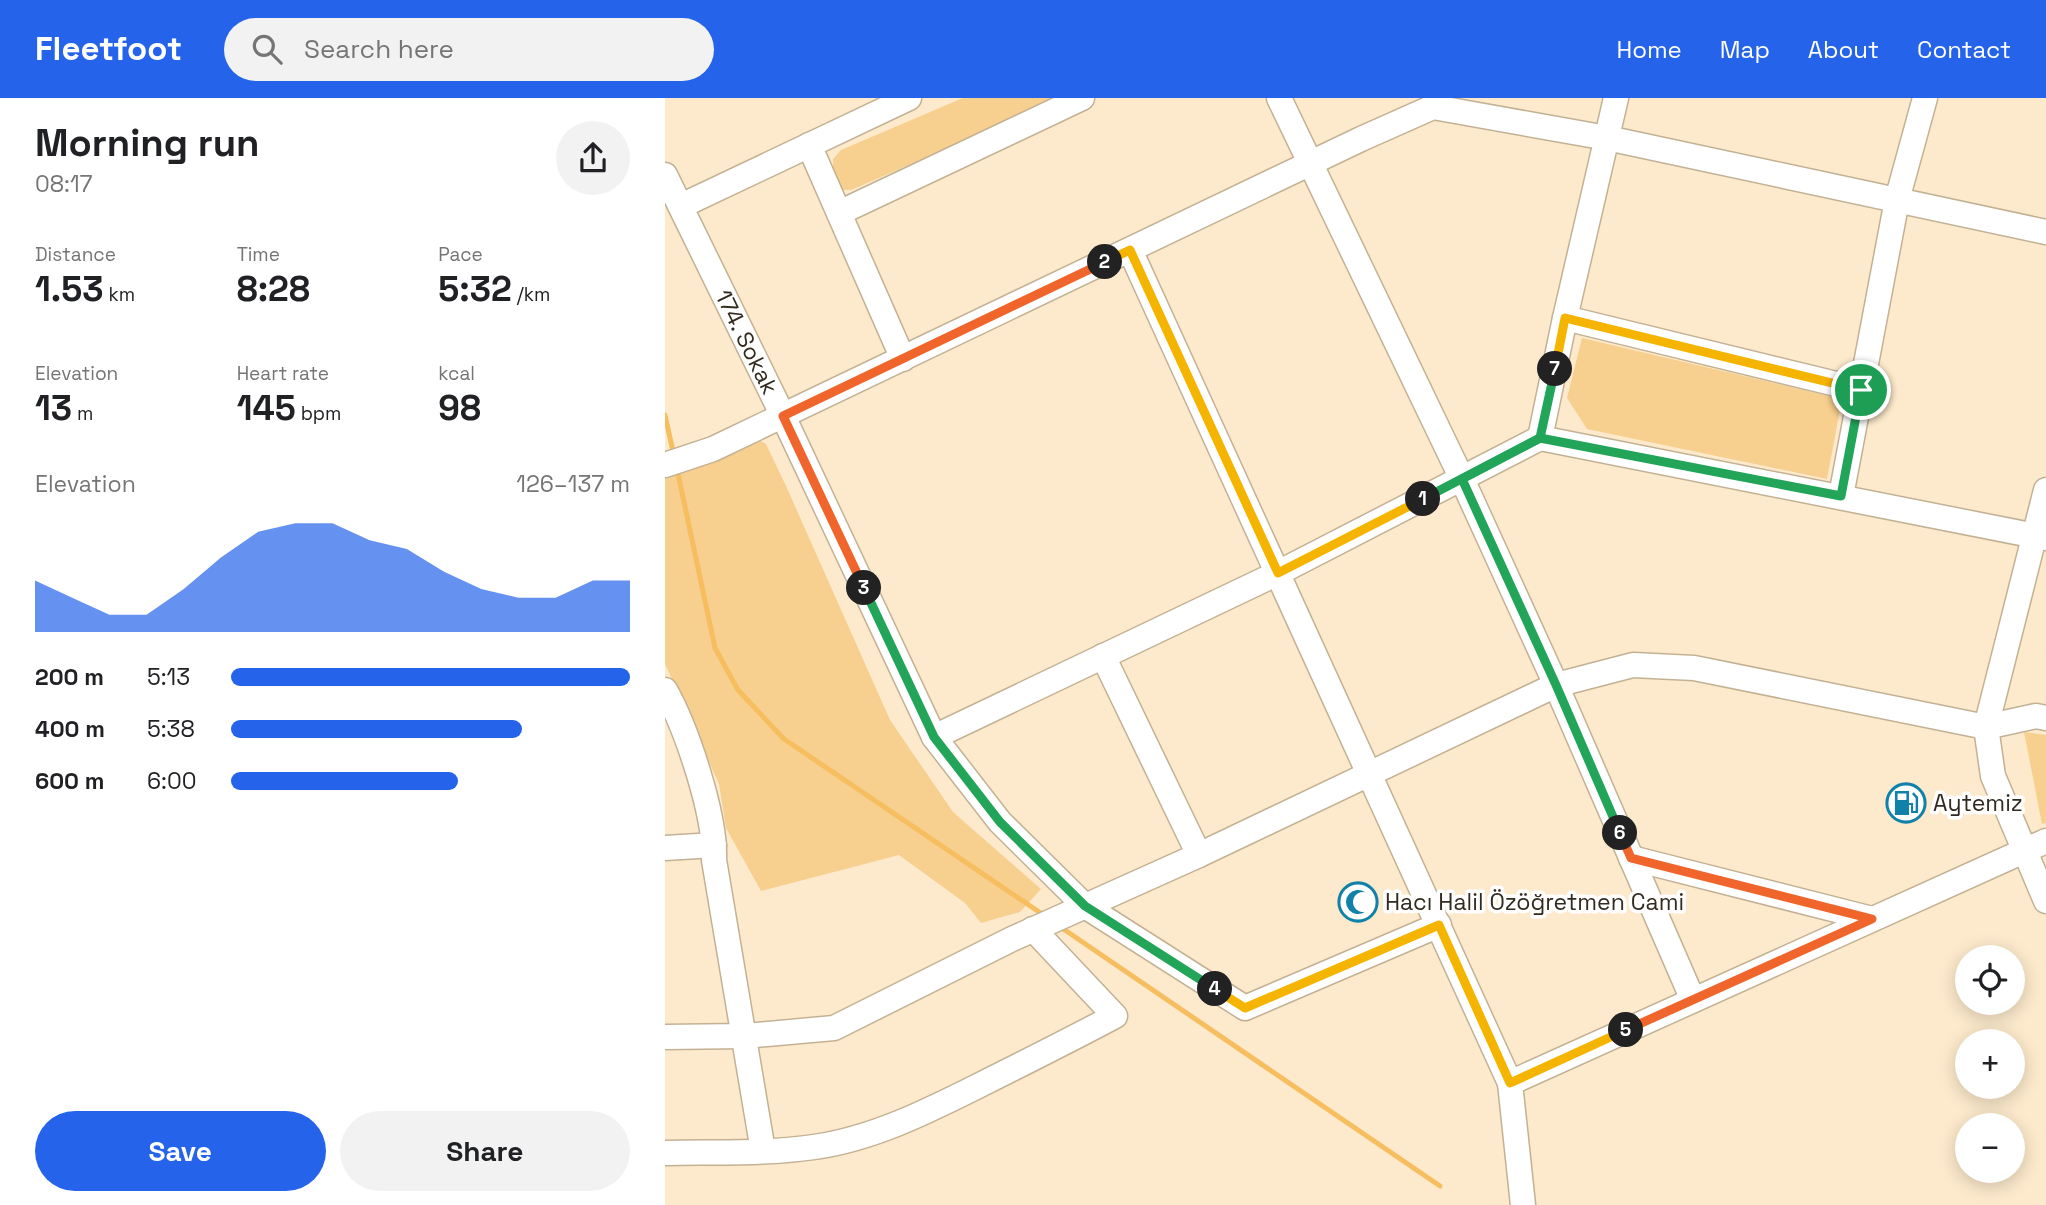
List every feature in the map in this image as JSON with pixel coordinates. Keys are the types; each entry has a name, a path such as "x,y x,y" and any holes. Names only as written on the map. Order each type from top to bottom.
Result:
{"street":[{"path":"681,206 909,98"},
{"path":"839,213 1082,98"},
{"path":"1279,98 1462,479 1556,685 1692,1000"},
{"path":"1540,438 1616,98"},
{"path":"1841,496 1897,200 1925,98"},
{"path":"665,465 713,449 1434,103 2046,232"},
{"path":"809,145 903,359"},
{"name":"174. Sokak","path":"665,174 783,416 934,737 1000,822 1077,909 1245,1008 1439,925"},
{"path":"1130,250 1510,1083 1523,1205"},
{"path":"1565,318 1861,390"},
{"path":"934,737 1278,573 1540,438 2041,537"},
{"path":"2046,490 2041,537 1986,727 1993,776 2046,901"},
{"path":"1103,656 1199,855"},
{"path":"665,1037 744,1036 834,1028 1022,934 1199,855 1556,685 1633,665 1694,668 1986,727 2036,716 2046,718"},
{"path":"665,690 674,707 705,799 763,1151"},
{"path":"1510,1083 2046,841"},
{"path":"665,848 714,845"},
{"path":"1631,858 1872,919"},
{"path":"665,1153 763,1151 845,1141 893,1125 974,1089 1115,1016 1022,934"}],"shaded area":[{"path":"963,98 1051,98 930,156 851,190 842,190 833,170 833,159 841,150"},
{"path":"1582,338 1842,399 1827,479 1587,429 1567,398"},
{"path":"759,440 766,444 786,486 890,720 953,812 1041,889 1020,912 981,923 965,903 899,855 761,891 726,828 719,784 665,664 665,475"},
{"path":"2024,732 2046,735 2046,823 2042,824"}],"waterway":[{"path":"665,415 674,456"},
{"path":"677,469 715,648 738,690 784,739 1045,916"},
{"path":"1059,926 1440,1186"}],"place":[{"name":"Aytemiz","path":"1906,803"},
{"name":"Hacı Halil Özöğretmen Cami","path":"1358,902"}],"route":[{"path":"1861,390 1565,318 1540,438 1462,479 1631,858 1872,919 1510,1083 1439,925 1245,1008 1085,906 1000,822 934,737 783,416 1130,250 1278,573 1540,438 1841,496 1861,390"}]}
